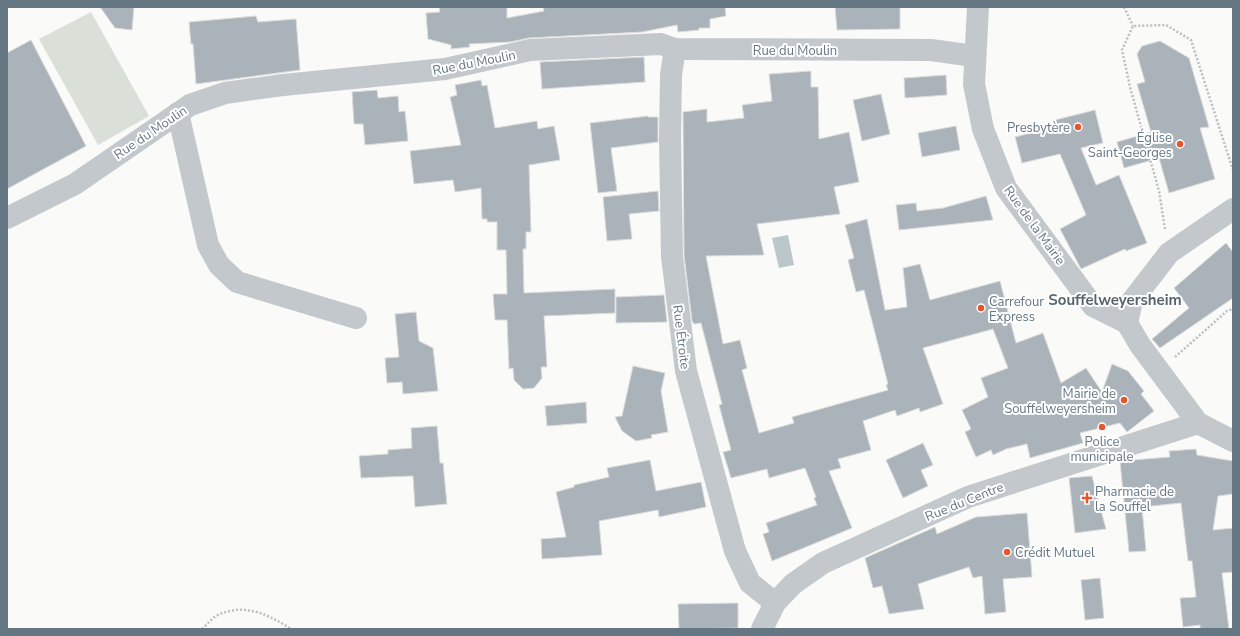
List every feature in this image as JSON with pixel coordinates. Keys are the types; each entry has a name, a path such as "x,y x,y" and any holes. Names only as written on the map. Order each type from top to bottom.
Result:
{"street":[{"name":"Rue de la Mairie","path":"978,7 974,56 974,84 983,129 1006,188 1093,306 1127,322"},
{"name":"Rue du Moulin","path":"7,218 75,184 190,106 225,93 283,85 445,69 530,50 661,44 675,49 931,50 974,56"},
{"name":"Rue Étroite","path":"675,49 671,75 670,139 672,256 686,371 735,551 750,583 775,603"},
{"path":"178,113 208,245 219,266 237,282 356,318"},
{"path":"1233,209 1169,253 1132,301 1127,322 1140,345 1198,423 1233,442"},
{"name":"Rue du Centre","path":"762,629 775,603 793,584 824,563 968,497 1198,423"}],"path":[{"path":"1124,7 1133,26 1122,50 1130,87 1159,191 1169,253"},
{"path":"1133,26 1166,25 1191,40 1233,170"},
{"path":"1160,370 1227,311 1233,309"},
{"path":"202,629 216,616 241,609 270,616 291,629"}],"shaded area":[{"path":"91,12 149,116 98,145 39,39"},
{"path":"788,235 794,265 779,268 772,238"}],"building":[{"path":"100,7 134,7 132,30 115,28"},
{"path":"439,7 507,7 507,18 544,11 543,7 725,7 726,16 710,19 710,28 699,28 699,30 678,32 677,25 642,32 529,38 510,42 469,44 470,47 451,49 451,45 428,39 426,13 440,12"},
{"path":"835,7 900,7 900,29 837,30"},
{"path":"256,16 258,22 296,19 300,70 196,84 193,44 191,44 189,22"},
{"path":"31,40 86,146 7,189 7,53"},
{"name":"Église Saint-Georges","path":"1160,41 1189,58 1209,127 1200,128 1215,179 1169,193 1159,158 1124,168 1117,142 1151,132 1137,84 1145,82 1137,54 1142,46"},
{"path":"644,57 645,82 542,89 540,62"},
{"path":"811,71 811,87 818,87 819,139 849,132 859,182 834,187 840,214 757,224 764,255 706,256 723,344 740,340 747,368 742,370 759,433 794,423 792,417 888,390 886,385 888,384 864,290 856,292 848,260 854,258 845,225 867,219 885,310 907,307 903,268 920,264 930,300 1000,281 1016,343 1043,333 1061,383 1086,368 1102,392 1112,364 1128,371 1144,391 1141,394 1154,411 1127,432 1120,423 1080,433 1083,443 1030,458 1027,444 1006,449 993,455 991,450 976,457 965,432 971,429 962,410 988,397 981,378 1008,368 993,329 923,348 943,404 920,412 919,408 897,416 895,410 863,421 871,450 838,459 841,468 829,471 852,528 772,561 763,534 769,532 766,523 817,505 814,498 816,497 805,468 769,478 767,469 731,478 723,452 731,450 719,405 722,404 701,323 694,324 692,321 684,255 683,112 707,109 707,122 744,118 742,105 772,101 769,74"},
{"path":"946,75 947,95 905,98 904,78"},
{"path":"481,80 482,86 487,85 495,128 537,121 538,129 554,126 560,160 529,165 531,232 526,232 526,249 523,249 524,293 615,289 615,313 544,316 547,367 541,367 542,378 534,388 523,389 514,380 513,368 509,369 507,320 495,320 493,294 507,294 506,250 497,250 497,222 487,222 487,219 482,219 481,188 455,192 453,180 414,184 410,151 461,145 450,97 457,95 455,85"},
{"path":"377,90 378,98 398,96 399,112 405,111 408,141 365,145 363,124 354,124 352,92"},
{"path":"881,94 890,134 862,141 853,100"},
{"path":"1095,110 1103,143 1081,148 1096,185 1119,175 1147,243 1126,251 1125,249 1081,269 1060,229 1086,215 1060,154 1022,163 1015,137 1057,126 1055,120"},
{"path":"648,116 658,117 658,142 611,148 617,191 598,193 590,123"},
{"path":"956,126 960,150 922,157 918,133"},
{"path":"658,191 659,211 629,214 632,239 607,241 603,197"},
{"path":"986,196 993,220 899,230 896,205 916,203 917,211 943,208"},
{"path":"1226,243 1233,252 1233,298 1160,348 1152,339 1189,308 1174,288"},
{"path":"664,295 667,322 616,323 616,297"},
{"path":"416,312 419,341 433,348 438,391 403,394 402,382 387,383 385,358 399,357 395,314"},
{"path":"633,366 665,373 661,391 668,432 651,435 652,438 636,441 622,431 615,417 622,416"},
{"path":"586,402 587,423 547,426 545,406"},
{"path":"437,426 440,463 443,463 447,504 415,507 413,476 361,478 359,456 388,454 388,450 412,448 411,428"},
{"path":"923,443 933,465 921,470 928,486 903,498 886,460"},
{"path":"1196,449 1197,455 1233,461 1233,494 1218,496 1213,530 1233,528 1233,572 1222,573 1229,629 1200,629 1200,625 1183,627 1180,598 1196,597 1192,561 1188,561 1181,503 1142,507 1146,551 1129,552 1120,461 1170,457 1169,451"},
{"path":"650,460 656,491 701,482 706,507 659,517 658,510 599,521 602,555 542,559 541,539 566,537 556,492 574,487 574,485 609,477 607,468"},
{"path":"1092,476 1106,529 1075,533 1069,478"},
{"path":"1027,513 1032,577 1003,579 1006,612 985,614 982,576 973,578 969,567 918,584 924,609 889,614 882,586 873,588 865,558 935,527 937,534 976,517"},
{"path":"1100,578 1104,618 1085,620 1081,580"},
{"path":"738,603 738,628 679,629 678,604"}],"place":[{"name":"Presbytère","path":"1078,127"},
{"name":"Église Saint-Georges","path":"1180,144"},
{"name":"Carrefour Express","path":"981,308"},
{"name":"Mairie de Souffelweyersheim","path":"1124,400"},
{"name":"Police municipale","path":"1102,427"},
{"name":"Pharmacie de la Souffel","path":"1087,498"},
{"name":"Crédit Mutuel","path":"1007,552"}],"district":[{"name":"Souffelweyersheim","path":"1115,300"}]}
